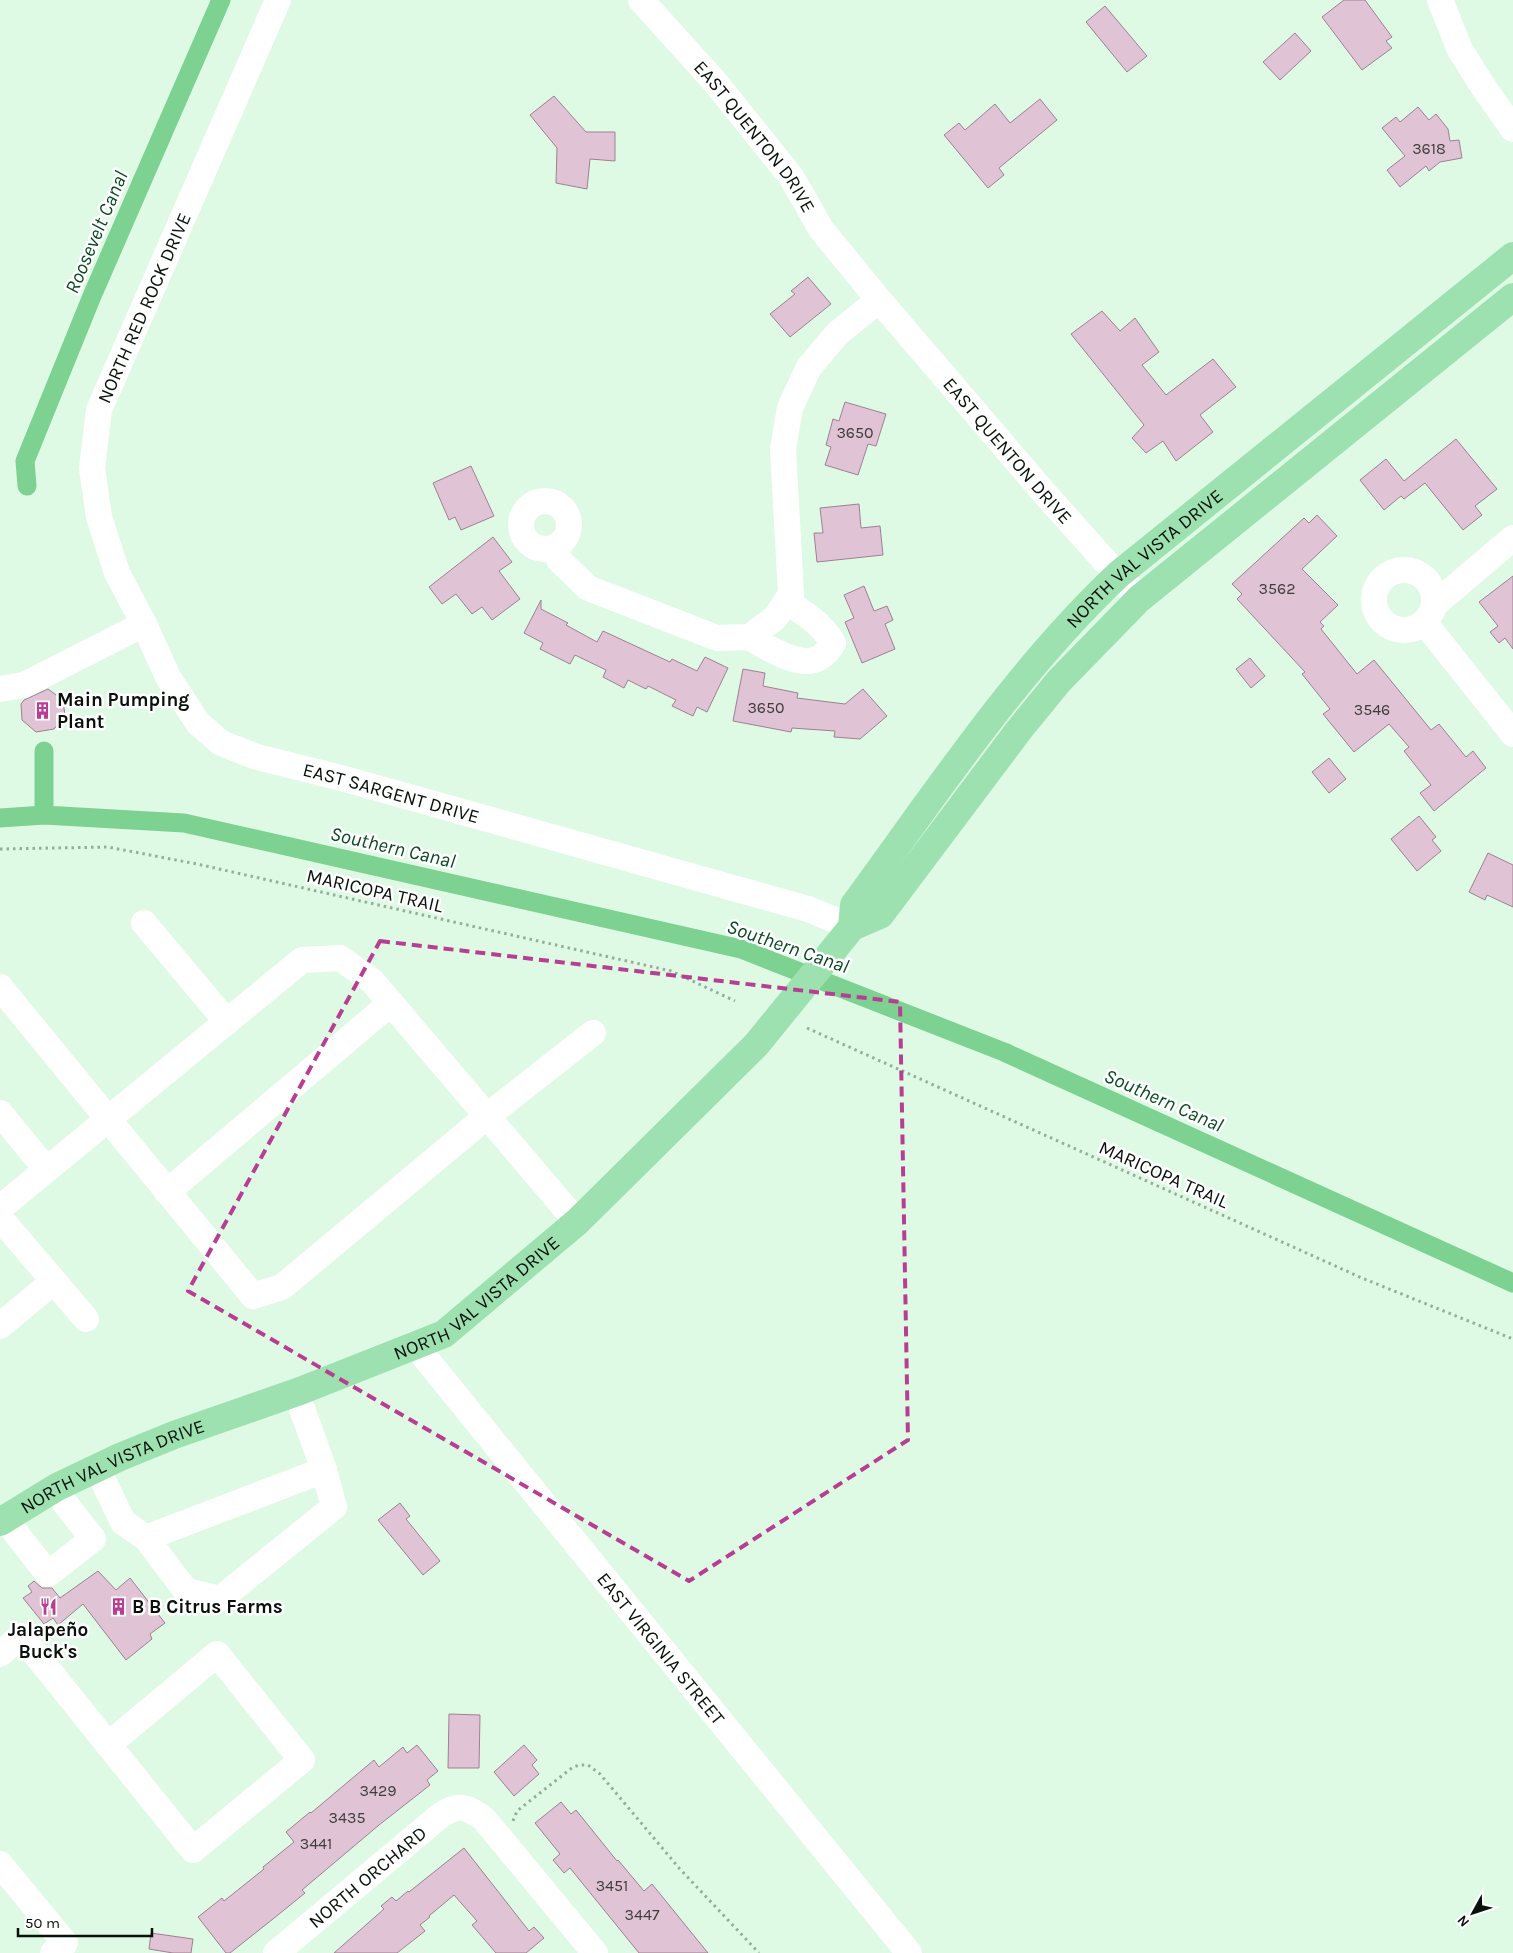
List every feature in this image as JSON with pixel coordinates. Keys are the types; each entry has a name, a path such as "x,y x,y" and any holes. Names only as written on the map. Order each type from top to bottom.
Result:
{"main road":[{"name":"NORTH VAL VISTA DRIVE","path":"852,927 854,905 998,709 1039,658 1088,604 1118,574 1513,256"},
{"name":"NORTH VAL VISTA DRIVE","path":"2,1520 54,1489 96,1468 174,1435 296,1392 380,1360 414,1344 444,1334 577,1222 756,1045 852,927 880,915 1019,730 1059,681 1139,599 1513,297"}],"street":[{"name":"NORTH RED ROCK DRIVE","path":"144,624 118,573 99,517 92,468 98,410 278,0"},
{"name":"EAST QUENTON DRIVE","path":"641,0 715,82 792,178 821,229 879,300 1046,495 1139,599"},
{"path":"1440,0 1460,50 1484,88 1513,128"},
{"path":"749,637 775,618 791,594 783,449 790,408 809,367 838,333 879,300"},
{"path":"1513,538 1429,613 1513,734"},
{"path":"555,547 559,560 588,588 717,638 749,637 779,655 805,660 817,659 826,653 832,643 826,632 812,618 786,602"},
{"path":"0,688 24,685 144,624"},
{"name":"EAST SARGENT DRIVE","path":"144,624 168,677 198,723 221,743 254,756 354,782 808,909 852,927"},
{"path":"144,923 227,1022"},
{"path":"0,1208 302,960 340,958 372,981 577,1222"},
{"path":"0,987 253,1296 282,1287 486,1117 593,1033"},
{"path":"167,1192 391,1003"},
{"path":"0,1114 46,1169"},
{"path":"0,1218 86,1319"},
{"path":"0,1326 54,1281"},
{"name":"EAST VIRGINIA STREET","path":"414,1344 909,1953"},
{"path":"96,1468 124,1522 146,1538 186,1591 220,1599 334,1506 324,1470 296,1392"},
{"path":"146,1538 324,1470"},
{"path":"2,1520 48,1574 93,1539 54,1489"},
{"path":"0,1654 21,1636 108,1745 193,1850 302,1760 217,1654 108,1745"},
{"name":"NORTH ORCHARD","path":"276,1953 441,1815 451,1809 462,1807 473,1811 497,1834"},
{"path":"497,1834 589,1951"},
{"path":"0,1864 59,1948"}],"path":[{"name":"MARICOPA TRAIL","path":"0,849 108,847 197,864 671,971 735,1001"},
{"name":"MARICOPA TRAIL","path":"807,1028 1362,1278 1513,1339"},
{"path":"497,1834 515,1819 517,1811 567,1771 580,1765 588,1765 600,1774 679,1868 759,1953"}],"highlighted area":[{"path":"380,941 900,1002 908,1440 689,1581 188,1291"}],"building":[{"path":"1344,0 1365,0 1392,37 1386,41 1392,48 1362,70 1322,17"},
{"path":"1105,6 1147,56 1127,72 1086,22"},
{"path":"1295,33 1311,51 1280,80 1263,62"},
{"path":"554,96 586,132 615,132 615,161 590,159 587,189 556,183 557,148 530,115"},
{"path":"1040,99 1057,120 999,168 1004,175 988,188 944,135 959,123 965,130 995,104 1010,123"},
{"path":"1418,107 1429,120 1436,114 1448,129 1450,141 1459,140 1462,158 1440,162 1429,171 1426,166 1400,187 1387,170 1405,156 1382,128 1396,117 1400,122"},
{"path":"808,277 831,304 790,337 770,314 795,294 791,291"},
{"path":"1102,311 1120,331 1135,318 1159,352 1142,365 1166,395 1213,359 1236,387 1200,415 1213,432 1176,461 1163,441 1146,453 1132,438 1144,425 1071,334"},
{"path":"845,402 886,414 876,446 868,444 858,475 825,465 831,447 826,445 833,419 839,421"},
{"path":"1456,439 1497,489 1475,506 1482,515 1463,530 1425,483 1404,499 1401,496 1384,510 1360,480 1386,459 1404,481"},
{"path":"471,466 494,516 461,530 455,517 449,520 433,483"},
{"path":"859,504 861,528 880,526 883,555 817,562 814,533 823,533 820,508"},
{"path":"1317,515 1337,536 1302,569 1338,605 1320,622 1324,626 1321,629 1357,674 1374,660 1431,730 1439,724 1466,757 1473,751 1486,768 1434,811 1420,793 1431,785 1404,751 1409,747 1389,724 1354,752 1323,714 1330,709 1302,674 1305,672 1237,599 1242,594 1232,584 1304,518 1309,523"},
{"path":"493,537 512,562 499,571 520,599 492,620 482,607 472,614 456,594 442,604 429,587"},
{"path":"1513,576 1513,649 1505,638 1499,643 1490,632 1498,626 1479,602"},
{"path":"864,586 874,611 887,606 893,620 885,624 895,649 862,663 845,622 854,618 844,595"},
{"path":"541,600 541,609 568,623 566,625 597,642 603,631 670,662 672,659 697,671 705,657 728,668 707,712 697,707 693,716 672,706 676,700 648,686 646,689 628,680 624,688 603,677 606,670 575,655 570,664 540,649 543,643 524,633"},
{"path":"1250,658 1265,676 1251,688 1236,669"},
{"path":"743,669 765,673 763,686 798,693 797,698 845,704 863,689 887,716 860,739 834,737 835,731 792,728 791,732 733,721"},
{"name":"Main Pumping Plant","path":"48,689 63,700 65,716 54,729 36,732 22,720 21,704 24,700"},
{"path":"1329,758 1346,779 1329,793 1312,772"},
{"path":"1419,816 1436,837 1432,840 1441,851 1417,871 1391,839"},
{"path":"1488,853 1513,865 1513,907 1487,895 1485,900 1469,892"},
{"path":"400,1503 410,1516 406,1519 440,1561 423,1575 378,1520"},
{"name":"B B Citrus Farms","path":"98,1571 116,1590 130,1578 165,1623 150,1634 152,1639 126,1660 83,1604 58,1625 53,1618 44,1624 23,1598 32,1592 28,1586 34,1581 42,1588 52,1588 60,1598"},
{"path":"449,1714 480,1715 479,1768 448,1768"},
{"path":"417,1745 438,1771 427,1780 430,1785 302,1890 305,1893 230,1953 226,1953 198,1917 222,1898 224,1901 264,1869 263,1867 294,1842 286,1832 374,1760 379,1767 403,1747 407,1753"},
{"path":"524,1745 537,1760 532,1765 539,1774 514,1796 494,1772"},
{"path":"561,1802 571,1814 576,1810 644,1891 652,1884 708,1953 639,1953 570,1868 564,1873 553,1860 560,1854 535,1823"},
{"path":"464,1848 529,1931 534,1927 544,1938 526,1953 496,1953 472,1925 477,1921 454,1895 420,1925 425,1931 397,1953 334,1953 384,1909 381,1906 392,1897 396,1901"},
{"path":"151,1933 193,1939 191,1953 173,1953 149,1949"}],"waterway":[{"name":"Roosevelt Canal","path":"27,486 25,461 92,296 221,0"},
{"name":"Roosevelt Canal","path":"44,751 44,815"},
{"name":"Southern Canal","path":"0,818 44,815 184,823 741,949 1004,1052 1513,1283"}],"place":[{"name":"Main Pumping Plant","path":"43,710"},
{"name":"Jalapeño Buck's","path":"48,1606"},
{"name":"B B Citrus Farms","path":"118,1606"}]}
